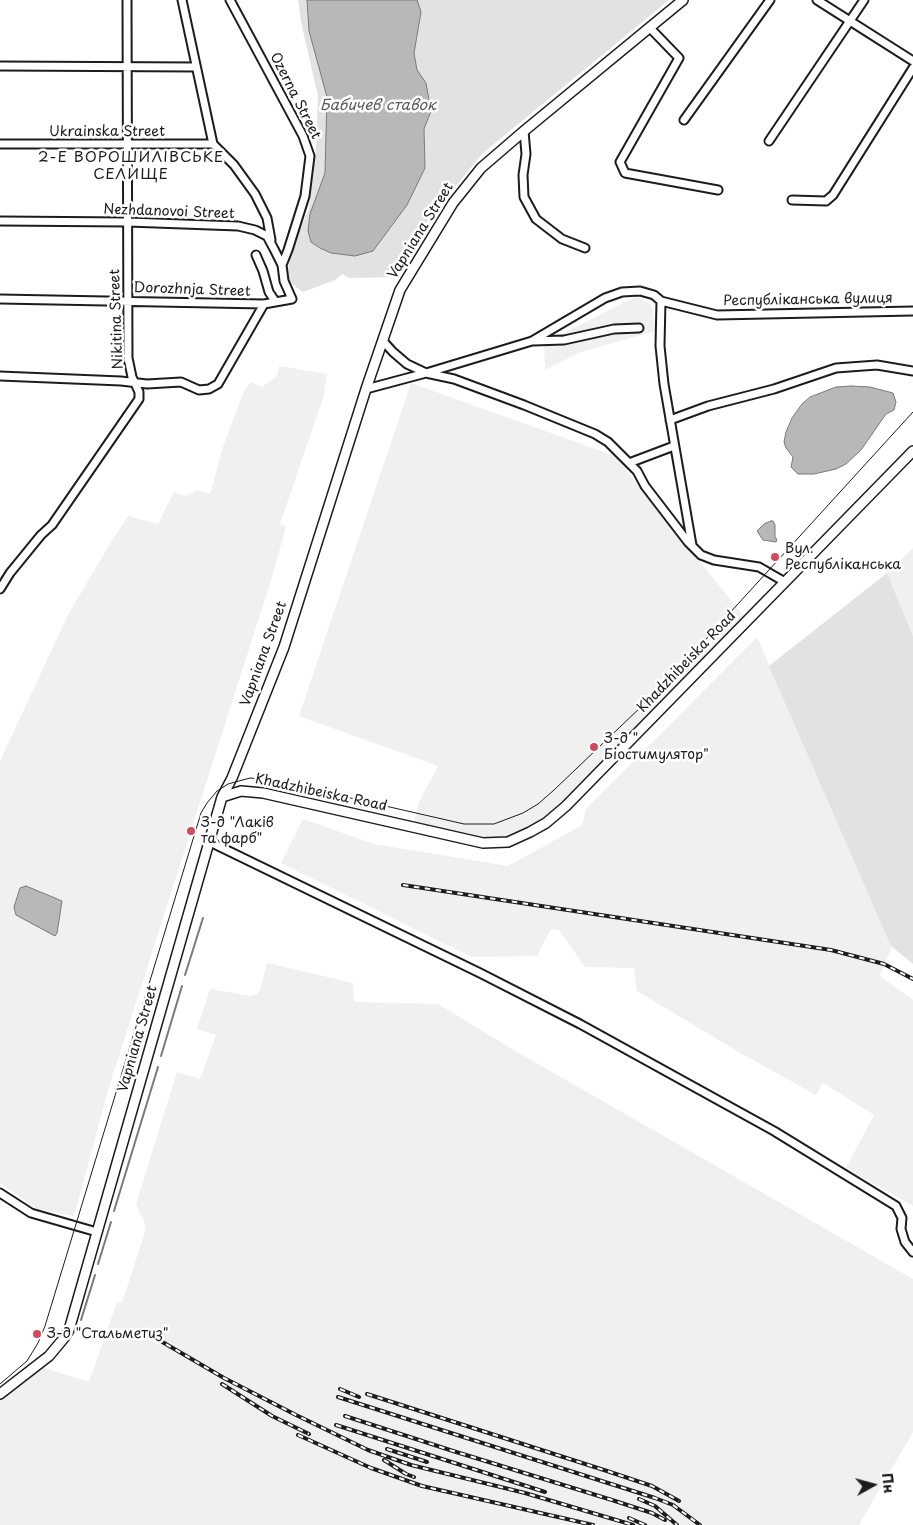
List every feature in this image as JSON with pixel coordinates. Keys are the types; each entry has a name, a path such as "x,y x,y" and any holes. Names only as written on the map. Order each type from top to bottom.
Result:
{"street":[{"name":"Nikitina Street","path":"0,589 10,573 41,535 52,526 137,404 140,396 134,382 128,358 127,0"},
{"path":"182,0 213,144 234,166 255,194 267,218 272,245"},
{"name":"Ozerna Street","path":"230,0 303,136 310,156 305,196 282,265"},
{"name":"Vapniana Street","path":"0,1394 49,1356 69,1330 222,797 232,778 284,647 366,389 400,290 453,203 481,168 683,0"},
{"path":"684,120 770,0"},
{"path":"817,0 913,61"},
{"path":"769,141 864,0"},
{"path":"650,28 679,58 620,162 625,173 718,190"},
{"path":"0,66 196,67"},
{"path":"792,200 826,201 833,195 913,68"},
{"path":"524,131 526,154 523,175 524,197 536,219 562,239 584,248"},
{"name":"Ukrainska Street","path":"0,144 213,144"},
{"name":"Nezhdanovoi Street","path":"0,221 128,222 238,226 255,230 267,236 272,245 282,265 284,281 292,299"},
{"path":"256,255 269,292 275,301"},
{"name":"Республіканська вулиця","path":"366,389 532,341 605,298 622,292 640,291 654,295 660,301 717,315 913,311"},
{"name":"Dorozhnja Street","path":"0,299 264,304 292,299"},
{"path":"660,301 660,346 674,446 692,546"},
{"path":"0,376 121,380 147,384 181,382 204,390 213,388 218,384 264,304"},
{"path":"532,341 564,340 614,329 639,328"},
{"path":"383,341 407,364 426,373 454,379 595,434 608,442 629,463 692,546 701,555 707,558 759,567 785,582"},
{"path":"670,420 708,406 774,388 836,368 877,365 913,370"},
{"path":"629,463 674,446"},
{"name":"Khadzhibeiska Road","path":"222,797 241,791 264,793 483,843 508,842 546,823 566,806 913,451"},
{"path":"208,841 572,1019 774,1131 896,1206 902,1218 905,1242 913,1252"},
{"path":"0,1193 31,1212 97,1232"}],"shaded area":[{"path":"298,0 669,0 483,153 455,187 439,194 436,199 440,208 398,277 350,278 342,274 335,280 303,292 288,281 288,271 291,249 309,209 316,148 318,96 301,22"},
{"path":"637,296 652,306 655,331 581,352 545,370 544,343"},
{"path":"279,366 327,374 323,398 280,524 286,526 273,574 109,1087 74,1216 37,1209 0,1183 0,761 68,615 128,516 158,524 174,492 185,496 197,490 210,494 224,444 244,391 251,382 262,387 277,376"},
{"path":"411,383 621,458 621,463 746,619 566,805 545,821 504,838 482,838 413,825 419,802 438,766 299,716"},
{"path":"913,548 913,636 887,573"},
{"path":"887,573 913,636 913,964 891,946 769,666"},
{"path":"757,637 892,946 880,976 913,1000 913,1206 846,1168 874,1115 823,1083 816,1095 737,1051 637,991 634,968 585,967 559,930 551,929 537,956 471,957 281,863 303,819 374,844 508,866 582,825 586,809"},
{"path":"267,963 353,983 354,1002 438,1004 517,1052 913,1279 913,1432 859,1525 0,1525 0,1399 42,1367 89,1382 117,1302 122,1303 144,1235 146,1226 136,1204 177,1072 200,1079 216,1035 197,1029 210,989 251,996 257,994 260,990"}],"water":[{"name":"Бабичев ставок","path":"307,0 417,0 421,12 414,53 417,70 426,83 431,111 424,129 425,168 407,205 373,251 355,256 331,253 320,248 311,242 308,231 310,214 325,173 327,97 309,31"},
{"path":"836,387 870,387 893,393 896,402 894,410 886,414 861,450 846,464 836,469 814,474 798,474 791,467 793,457 784,442 792,418 802,404 810,397"},
{"path":"771,521 775,525 776,542 763,540 757,531 764,524"},
{"path":"26,886 62,901 55,936 16,915 14,907 20,888"}],"waterway":[{"path":"185,975 203,918"},
{"path":"161,1056 182,986"},
{"path":"114,1211 158,1067"},
{"path":"98,1264 111,1222"},
{"path":"81,1320 95,1275"}],"tram line":[{"path":"0,1384 27,1361 38,1343 45,1326 201,813 217,791 228,784 250,778 272,780 464,824 494,824 523,813 538,804 554,790 665,684 913,412"}],"railway":[{"path":"403,885 831,950 884,964 913,979"},
{"path":"147,1333 224,1378 368,1450 411,1465 525,1493 633,1525"},
{"path":"222,1384 272,1416 309,1434"},
{"path":"340,1389 359,1397"},
{"path":"367,1394 652,1486 679,1501"},
{"path":"338,1397 655,1498 673,1505 700,1525"},
{"path":"345,1416 612,1500 652,1513 665,1520"},
{"path":"336,1425 545,1492"},
{"path":"298,1435 371,1468 422,1486 593,1525"},
{"path":"387,1449 427,1462"},
{"path":"384,1460 414,1477"},
{"path":"639,1499 655,1506 677,1525"},
{"path":"629,1518 645,1525"}],"place":[{"name":"Вул. Республіканська","path":"775,557"},
{"name":"З-д \" Біостимулятор\"","path":"594,747"},
{"name":"З-д \"Лаків та фарб\"","path":"191,831"},
{"name":"З-д \"Стальметиз\"","path":"37,1334"}],"district":[{"name":"2-Е ВОРОШИЛІВСЬКЕ СЕЛИЩЕ","path":"131,166"}]}
